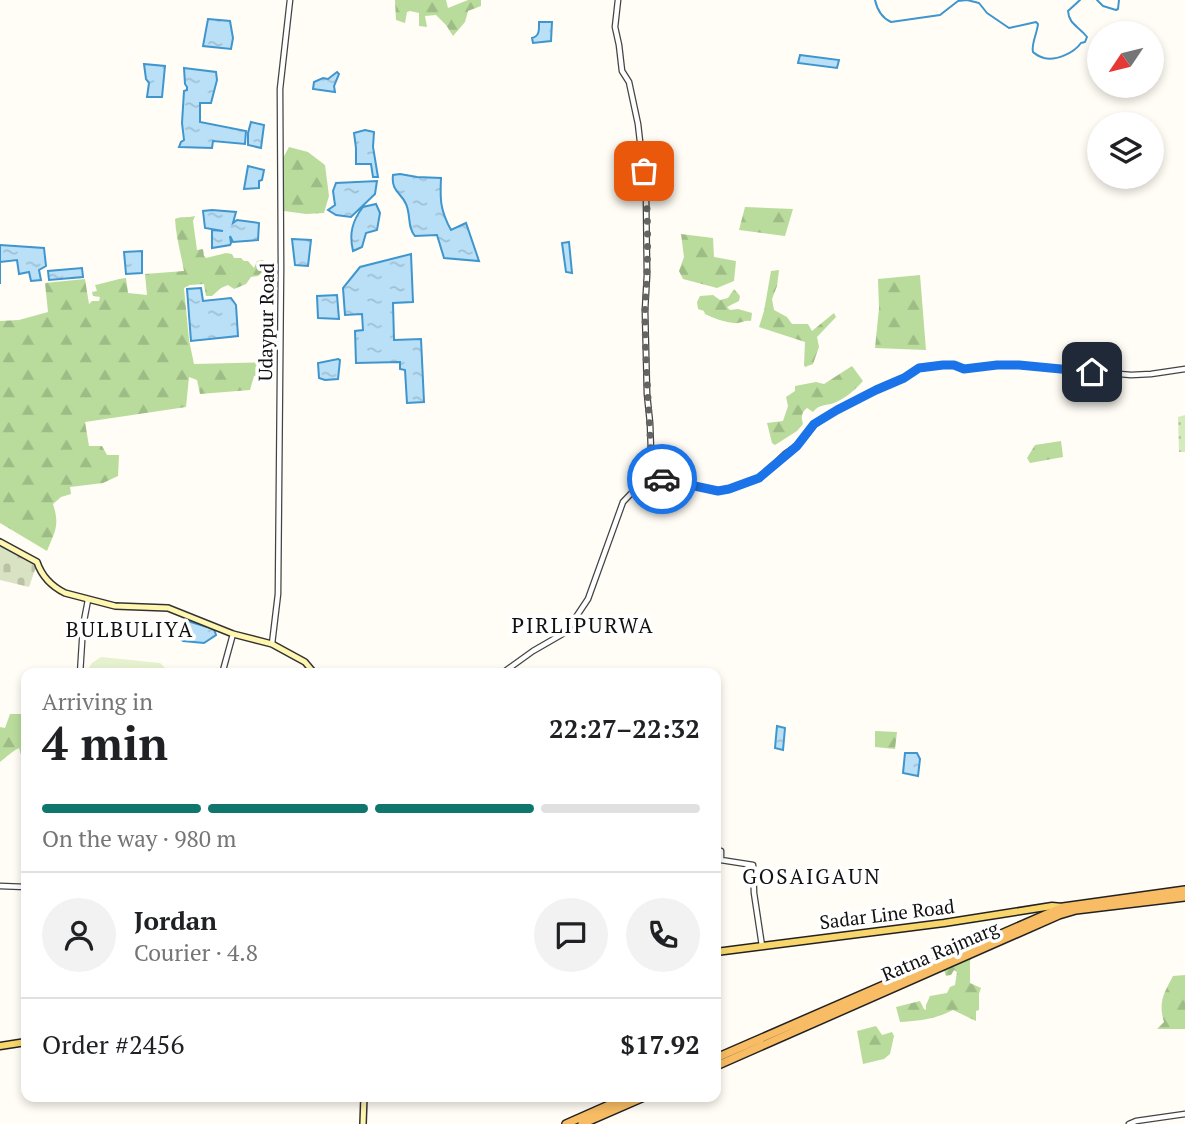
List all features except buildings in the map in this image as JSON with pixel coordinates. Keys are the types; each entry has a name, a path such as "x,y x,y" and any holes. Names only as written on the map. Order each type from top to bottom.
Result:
{"highway":[{"name":"Ratna Rajmarg","path":"721,1056 1063,907 1185,890"},
{"name":"Ratna Rajmarg","path":"721,1064 1067,912 1185,897"},
{"path":"566,1124 616,1102"},
{"path":"582,1124 633,1102"}],"main road":[{"path":"0,542 37,562 42,576 59,590 115,606 168,608 233,634 272,644 305,662 310,668"},
{"name":"Sadar Line Road","path":"721,951 944,923 1052,906 1063,907"},
{"path":"0,1046 21,1043"},
{"path":"363,1124 364,1102"}],"street":[{"name":"Udaypur Road","path":"272,644 278,584 281,89 290,0"},
{"path":"618,0 615,27 620,45 622,71 629,82 638,124 646,194 648,275 645,310 652,477"},
{"path":"509,668 566,632 588,599 623,502 642,482 652,477 718,491 756,480 797,446 814,424 919,368 954,365 964,369 1019,365 1131,375 1185,369"},
{"path":"80,668 88,600"},
{"path":"224,668 233,634"},
{"path":"721,860 753,865 762,946"},
{"path":"0,886 21,887"},
{"path":"1129,1124 1185,1114"}],"green space":[{"path":"395,0 446,0 448,8 468,0 481,0 481,6 468,11 465,22 453,36 436,15 425,16 427,27 419,26 419,13 407,12 405,23 396,20"},
{"path":"289,147 308,152 325,165 329,196 324,213 284,211 283,158"},
{"path":"745,207 793,209 785,236 739,230"},
{"path":"195,216 193,221 197,250 203,249 206,258 232,254 234,258 248,261 254,268 257,261 263,260 266,268 258,276 251,277 246,284 234,289 228,285 212,296 206,296 204,284 184,288 194,364 276,362 273,373 254,376 250,390 200,394 197,380 189,377 186,407 85,422 89,446 102,446 107,455 119,455 118,476 103,483 70,487 71,494 61,497 53,504 56,523 47,551 0,523 0,321 19,320 48,312 45,283 85,279 89,304 99,301 100,297 93,296 92,292 97,291 95,285 126,278 128,293 147,295 145,274 184,271 175,219"},
{"path":"681,234 713,238 714,257 736,261 734,281 717,288 683,279 679,271 684,257"},
{"path":"779,270 772,299 774,310 787,317 792,324 808,324 812,331 834,313 836,317 817,337 819,347 813,364 805,367 805,342 759,327 771,271"},
{"path":"920,275 926,350 875,348 879,308 878,279"},
{"path":"734,289 740,296 739,301 727,307 730,310 752,313 751,321 726,322 698,309 700,296 713,295 720,300 728,298"},
{"path":"852,366 863,381 857,388 842,399 820,406 813,412 807,408 802,415 803,424 797,431 775,445 772,443 767,423 783,421 788,406 786,397 795,391 795,386 816,382 824,384"},
{"path":"1185,415 1185,452 1179,452 1178,417"},
{"path":"1061,441 1063,457 1030,463 1027,458 1035,445"},
{"path":"0,546 26,558 36,567 29,587 0,580"},
{"path":"101,657 160,663 165,668 89,668"},
{"path":"10,714 21,714 21,755 19,748 0,762 0,727 5,728"},
{"path":"875,731 897,732 895,749 875,747"},
{"path":"973,955 970,961 970,983 981,988 976,1021 953,1010 927,1019 900,1022 896,1007 920,1001 926,1010 930,996 947,993 950,987 955,985 957,972 954,970 951,975 946,976 943,967"},
{"path":"1185,975 1185,1029 1157,1029 1164,1022 1162,1003 1173,976"},
{"path":"876,1026 882,1035 892,1032 894,1036 890,1054 884,1059 863,1064 857,1031"}],"water":[{"path":"208,19 230,21 233,38 231,49 203,46"},
{"path":"539,22 552,22 551,41 533,43 532,38 538,34"},
{"path":"800,55 839,60 837,68 798,63"},
{"path":"144,64 165,66 162,97 147,97 149,83"},
{"path":"184,68 216,72 217,80 211,103 200,103 200,122 246,131 245,144 213,141 212,148 179,147 184,140 182,123 184,91 187,87"},
{"path":"337,72 339,74 334,86 335,92 313,89 314,82 328,79"},
{"path":"251,122 264,125 261,148 248,145"},
{"path":"365,130 374,132 373,147 378,177 373,177 371,164 356,164 354,133"},
{"path":"248,166 264,170 259,188 244,189"},
{"path":"393,175 441,178 442,204 447,223 451,230 466,223 479,261 444,258 437,235 415,236 406,204 393,185"},
{"path":"377,181 375,194 351,217 336,215 328,210 335,205 333,191 336,183"},
{"path":"376,204 380,213 377,230 366,233 362,247 353,251 351,239 356,217 363,207"},
{"path":"203,211 236,212 233,223 237,220 259,223 258,240 233,242 230,236 230,245 212,248 212,230 223,231 205,228"},
{"path":"292,239 311,240 308,266 295,265"},
{"path":"569,242 572,273 566,272 562,243"},
{"path":"0,245 44,248 46,266 39,270 41,280 31,281 29,272 19,274 17,260 0,262"},
{"path":"142,251 142,273 126,274 124,252"},
{"path":"411,254 413,302 393,303 394,340 421,339 424,402 407,403 405,370 400,369 400,362 356,363 355,331 363,330 362,314 345,315 343,288 360,267"},
{"path":"82,268 83,277 49,280 48,271"},
{"path":"201,288 203,301 231,298 236,305 238,336 191,341 187,289"},
{"path":"337,295 339,319 318,318 317,296"},
{"path":"338,359 338,379 319,378 318,363"},
{"path":"184,620 214,629 216,635 204,643 183,641 180,638"},
{"path":"777,726 785,728 783,750 775,748"},
{"path":"905,753 917,753 920,759 918,776 903,773"}],"waterway":[{"path":"875,0 880,13 891,22 940,15 958,1 967,0 979,3 987,13 1009,28 1036,22 1038,24 1033,52 1049,59 1064,55 1085,42 1087,37 1072,22 1068,11 1080,0"},
{"path":"1097,0 1103,6 1116,10 1119,0"}],"way so far":[{"path":"644,171 648,275 645,310 647,394 652,477 662,479"}],"district":[{"name":"PIRLIPURWA","path":"583,626"},
{"name":"BULBULIYA","path":"130,630"},
{"name":"GOSAIGAUN","path":"812,877"}],"route":[{"path":"662,479 724,491 759,478 797,446 814,424 919,368 954,365 964,369 1019,365 1092,372"}]}
